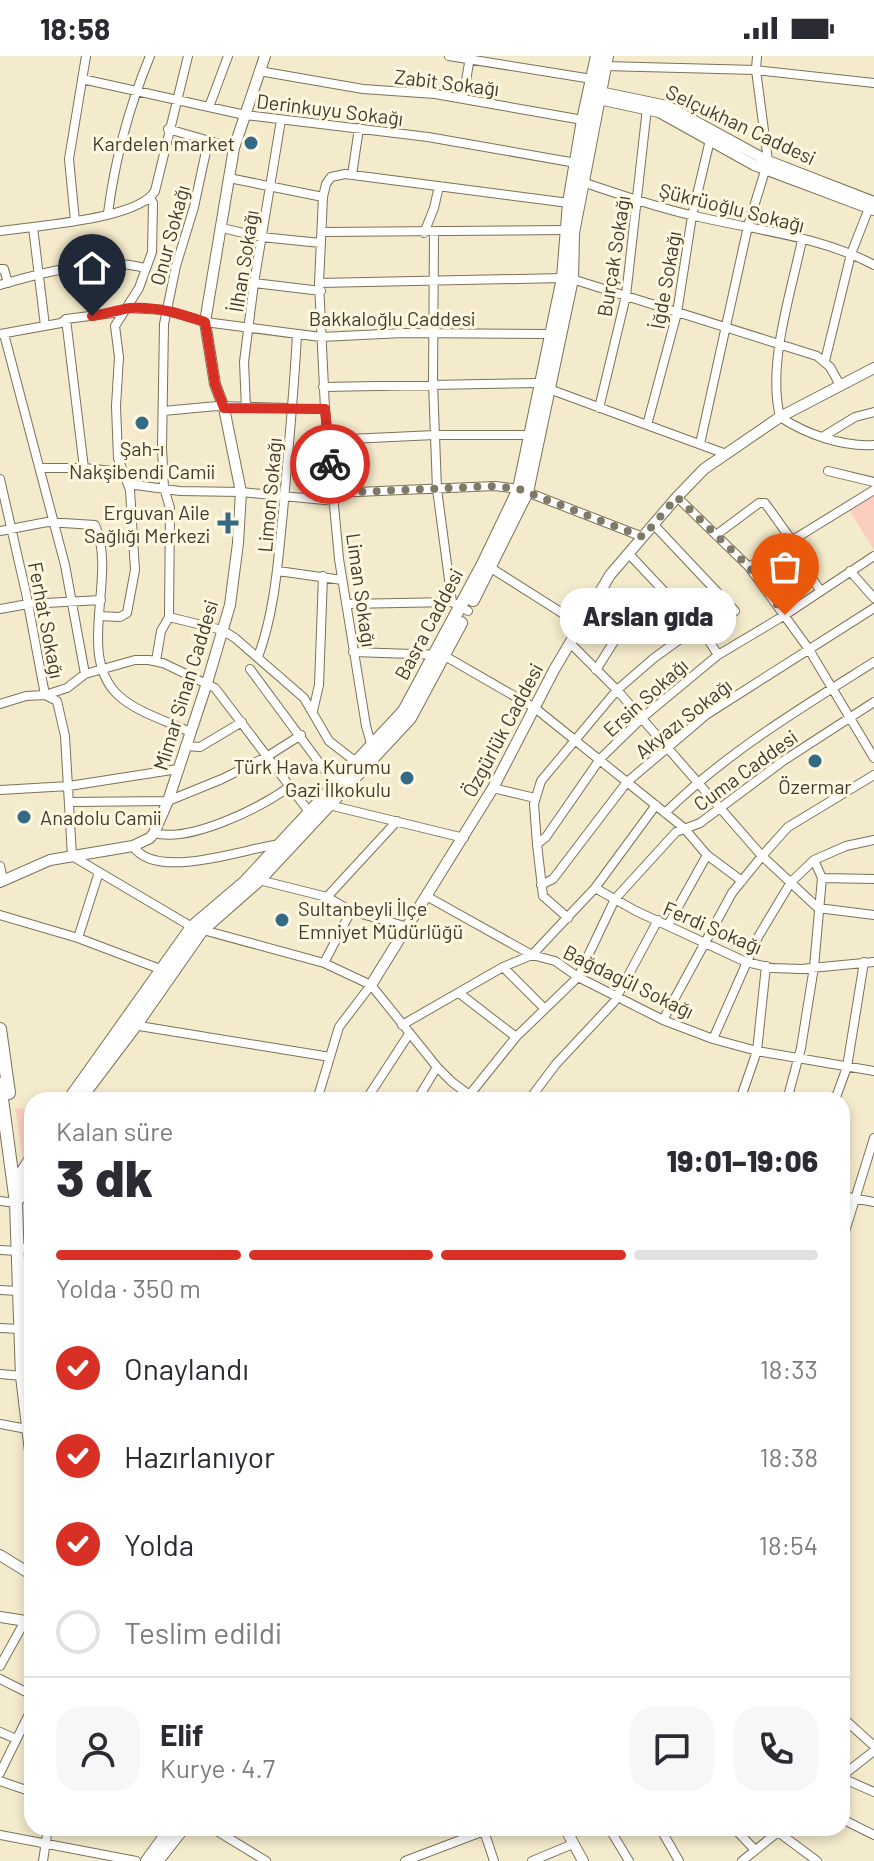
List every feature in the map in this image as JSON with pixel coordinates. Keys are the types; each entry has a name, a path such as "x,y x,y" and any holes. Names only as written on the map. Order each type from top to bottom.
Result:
{"main road":[{"name":"Basra Caddesi","path":"80,1092 197,929 259,880 326,802 410,718 460,606 523,491 530,435 545,386 551,334 568,278 566,230 583,120 603,59"},
{"name":"Basra Caddesi","path":"460,606 491,568 523,491 568,278 593,91"},
{"name":"Basra Caddesi","path":"130,1024 160,969 310,813 326,802 335,784 404,711 439,654"},
{"path":"0,1029 23,1188 24,1249"},
{"path":"0,1084 2,1111 23,1188"},
{"path":"24,1298 19,1329 24,1397"},
{"path":"147,1861 167,1836"},
{"path":"157,1861 169,1836"}],"street":[{"path":"75,221 69,159 86,56"},
{"path":"108,213 114,171 136,91 150,56"},
{"path":"0,231 75,221 141,204 150,198 155,191 188,56"},
{"path":"209,107 228,56"},
{"name":"Mimar Sinan Caddesi","path":"154,833 168,801 230,605 241,492 224,408 215,384 205,322 234,148 265,56"},
{"path":"449,56 470,58 593,91"},
{"path":"700,444 748,226 767,165 757,56"},
{"path":"463,99 470,58"},
{"path":"603,59 756,70 874,83"},
{"name":"Zabit Sokağı","path":"259,71 363,89 463,99 583,120"},
{"name":"Derinkuyu Sokağı","path":"82,79 245,115 359,128 576,163"},
{"name":"Selçukhan Caddesi","path":"593,91 669,117 710,140 872,207"},
{"name":"Selçukhan Caddesi","path":"593,91 667,106 767,165"},
{"name":"Burçak Sokağı","path":"599,408 626,296 647,108"},
{"name":"İlhan Sokağı","path":"246,408 244,362 248,329 281,120"},
{"path":"352,175 359,128"},
{"path":"168,129 234,148"},
{"name":"İğde Sokağı","path":"647,425 677,313 692,216 710,140"},
{"name":"Onur Sokağı","path":"156,661 161,631 169,617 170,508 164,488 162,448 166,310 208,142"},
{"path":"229,178 323,197 331,177 352,175 569,203"},
{"name":"Şükrüoğlu Sokağı","path":"582,182 692,216 802,240 851,254 874,265"},
{"path":"424,233 439,186"},
{"name":"Liman Sokağı","path":"323,197 320,287 323,387 342,580 372,747"},
{"path":"99,616 120,617 130,608 135,570 128,484 122,472 118,445 116,406 119,357 115,326 139,288 152,252 153,203 150,198"},
{"path":"825,361 851,254 872,207"},
{"path":"33,227 45,326"},
{"path":"222,228 261,237 321,243"},
{"path":"322,232 566,230"},
{"path":"346,604 460,606 437,489 433,383 434,232"},
{"path":"802,240 780,347 775,398 780,417 799,429 874,445"},
{"path":"0,269 4,269 4,284 85,266 127,262 145,268"},
{"path":"254,283 320,287 435,280 568,278 825,361 840,385"},
{"name":"Bakkaloğlu Caddesi","path":"2,334 66,319 121,312 127,308 166,310 205,322 321,337 434,333 551,334"},
{"path":"66,319 84,468"},
{"path":"2,334 55,522 85,674"},
{"name":"Limon Sokağı","path":"258,657 267,633 278,571 297,334"},
{"name":"Özgürlük Caddesi","path":"371,985 464,838 610,575 704,469 780,417 874,368"},
{"path":"323,387 433,383 545,386 726,454"},
{"path":"163,411 217,406 325,409"},
{"path":"824,436 855,417 874,412"},
{"path":"328,440 530,435"},
{"path":"41,468 122,472"},
{"path":"828,471 874,482"},
{"name":"Ferhat Sokağı","path":"0,479 45,695 57,701 65,736 72,856"},
{"path":"128,484 180,491 335,497 495,486 523,491 643,537"},
{"path":"749,567 791,544 874,490"},
{"path":"677,497 749,567 808,648 874,758"},
{"path":"716,535 759,503 765,503 820,590"},
{"path":"0,531 55,522 90,523 97,527 103,570 97,630 102,670 109,685 126,701 190,732"},
{"path":"655,526 735,611 706,636"},
{"path":"629,554 706,636 718,655"},
{"name":"Ersin Sokağı","path":"537,844 546,837 600,759 642,718 718,655 874,556"},
{"path":"491,568 581,625"},
{"path":"278,571 342,580"},
{"path":"850,571 874,598"},
{"path":"313,711 319,685 323,576"},
{"path":"596,670 625,624 660,589"},
{"path":"0,609 72,600 101,600"},
{"name":"Akyazı Sokağı","path":"541,885 553,879 627,782 706,715 874,608"},
{"path":"169,617 222,630 258,657 304,698 329,741 356,762"},
{"path":"568,918 545,899 541,885 533,812 541,781 617,690 697,627"},
{"path":"570,643 617,690 762,856 818,908 874,915"},
{"path":"353,652 439,654 535,708 684,828 707,855 742,881"},
{"path":"0,704 67,688 85,674 135,660 156,661 215,688 310,813"},
{"path":"665,813 698,781 745,745 874,662"},
{"path":"250,669 335,784"},
{"name":"Cuma Caddesi","path":"475,1092 516,1037 578,977 615,899 676,832 700,823 783,761 874,702"},
{"path":"185,746 200,747 242,722"},
{"path":"70,802 168,801 222,779 301,735"},
{"path":"0,790 69,786 178,769"},
{"path":"663,1020 732,893 762,856 788,827 874,775"},
{"path":"0,866 2,880 50,860 133,846 154,833 175,836 260,805 289,787"},
{"path":"493,788 535,798"},
{"path":"326,802 464,838"},
{"path":"402,1025 503,967 532,955 595,888 656,805"},
{"path":"327,897 397,821"},
{"path":"713,1039 758,937 791,882 814,860 846,846 874,840"},
{"path":"133,846 146,858 181,862 218,858 280,844"},
{"path":"668,925 707,855"},
{"path":"72,856 197,929 324,963 371,985 437,1067 463,1092"},
{"path":"789,1092 798,1060 814,967 822,878 814,860"},
{"path":"78,938 99,872"},
{"path":"822,878 874,879"},
{"path":"259,880 327,897 351,911 408,927"},
{"name":"Ferdi Sokağı","path":"595,888 746,962 801,969 869,962"},
{"name":"Bağdagül Sokağı","path":"428,897 532,955 555,961 578,977 619,995 663,1020 757,1051 874,1071"},
{"path":"324,963 351,911"},
{"path":"0,915 78,938 160,969"},
{"path":"535,1092 556,1064 619,995 658,920"},
{"path":"838,1092 847,1067 869,962"},
{"path":"743,1092 757,1051 766,966"},
{"path":"503,967 544,1008"},
{"path":"319,1092 339,1027 371,985"},
{"path":"459,993 516,1037"},
{"path":"130,1024 330,1057"},
{"path":"371,1092 409,1034"},
{"path":"422,1092 437,1067"},
{"path":"850,1215 874,1138"},
{"path":"0,1201 23,1188"},
{"path":"850,1197 874,1202"},
{"path":"0,1250 24,1249"},
{"path":"0,1290 24,1292"},
{"path":"0,1328 19,1329"},
{"path":"0,1374 22,1376"},
{"path":"0,1424 24,1428"},
{"path":"0,1555 24,1570"},
{"path":"0,1617 24,1620"},
{"path":"0,1666 24,1627"},
{"path":"0,1679 24,1691"},
{"path":"0,1773 24,1724"},
{"path":"850,1725 874,1748 850,1770"},
{"path":"0,1732 16,1739"},
{"path":"0,1781 24,1789"},
{"path":"850,1781 874,1792"},
{"path":"850,1823 874,1835"},
{"path":"0,1835 136,1861"},
{"path":"43,1861 47,1836"},
{"path":"225,1836 263,1860"},
{"path":"405,1861 422,1858 474,1836"},
{"path":"489,1836 494,1861"},
{"path":"569,1836 583,1861"},
{"path":"614,1836 629,1861"},
{"path":"665,1836 679,1861"},
{"path":"742,1836 755,1850"},
{"path":"742,1861 772,1836"},
{"path":"787,1836 817,1861"},
{"path":"532,1861 573,1844"}],"shaded area":[{"path":"874,494 874,550 849,510"},
{"path":"15,1108 24,1109 23,1161"}],"way so far":[{"path":"330,464 334,493 495,486 519,489 643,537 677,497 749,567 785,615"}],"place":[{"name":"Kardelen market","path":"251,143"},
{"name":"Şah-ı Nakşibendi Camii","path":"142,423"},
{"name":"Erguvan Aile Sağlığı Merkezi","path":"228,523"},
{"name":"Arslan gıda","path":"785,615"},
{"name":"Özermar","path":"815,761"},
{"name":"Türk Hava Kurumu Gazi İlkokulu","path":"407,778"},
{"name":"Anadolu Camii","path":"24,817"},
{"name":"Sultanbeyli İlçe Emniyet Müdürlüğü","path":"282,920"}],"route":[{"path":"92,316 121,312 127,308 166,310 205,322 215,384 224,408 325,409 330,464"}]}
